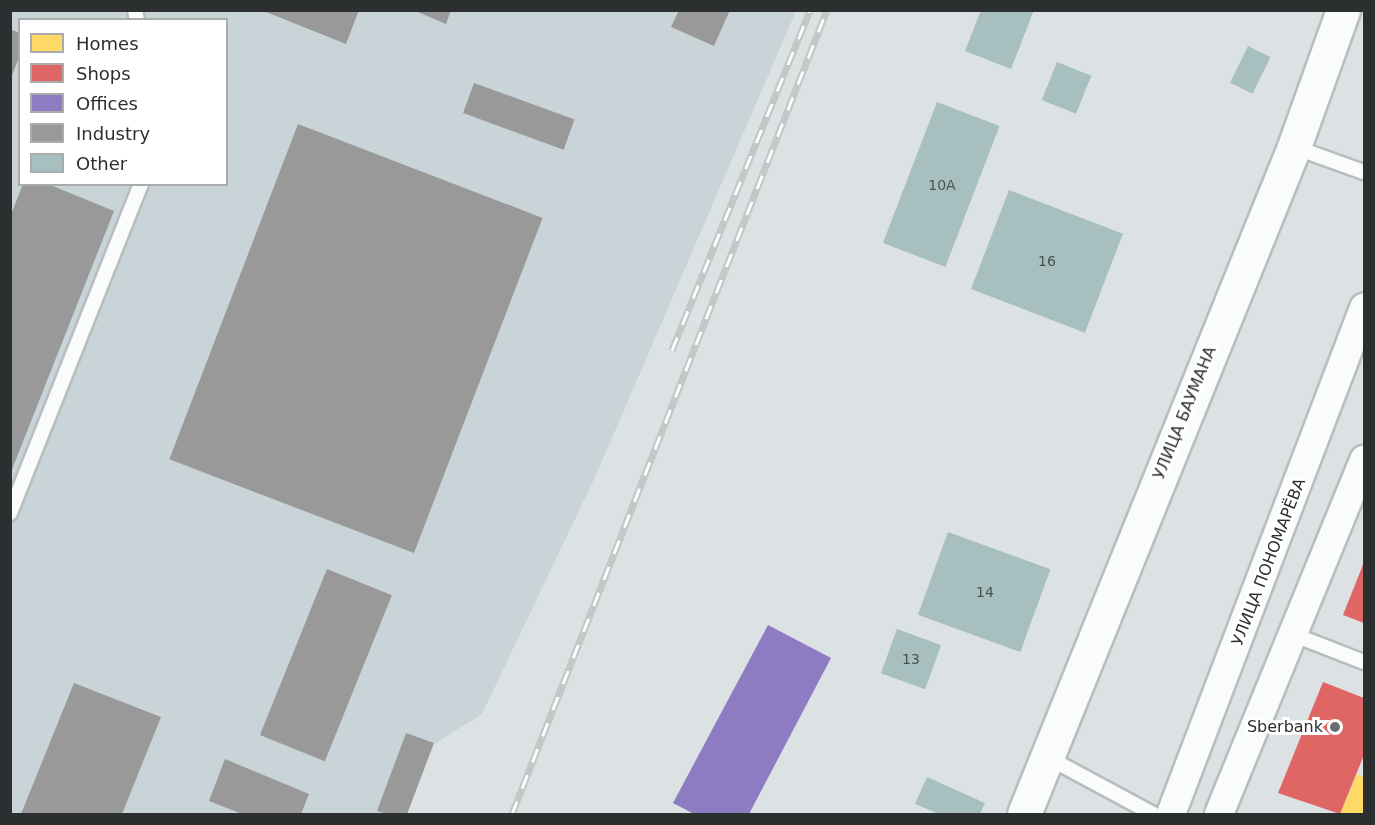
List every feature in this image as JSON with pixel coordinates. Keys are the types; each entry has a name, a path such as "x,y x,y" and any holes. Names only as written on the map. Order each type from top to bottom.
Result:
{"main road":[{"name":"УЛИЦА БАУМАНА","path":"1024,814 1294,147 1343,10"}],"street":[{"name":"УЛИЦА ПОНОМАРЁВА","path":"1171,814 1242,635 1365,308"},
{"path":"1219,814 1365,460"},
{"path":"1242,635 1292,634"}],"lane":[{"path":"1294,147 1365,172"},
{"path":"10,513 140,186"},
{"path":"1292,634 1365,662"},
{"path":"1047,758 1153,814"}],"shaded area":[{"path":"10,11 796,11 596,475 482,714 434,744 407,814 11,814"}],"building: Homes":[{"path":"1357,774 1364,777 1364,814 1340,814"}],"building: Shops":[{"path":"1364,562 1364,623 1343,615"},
{"name":"Sberbank","path":"1323,682 1364,698 1364,755 1340,814 1278,793"}],"building: Offices":[{"path":"768,625 831,658 749,814 694,814 673,803"}],"building: Industry":[{"path":"261,10 359,10 346,44"},
{"path":"413,10 451,10 446,24"},
{"path":"679,10 730,10 714,46 671,27"},
{"path":"10,29 18,32 18,60 11,78"},
{"path":"474,83 575,120 564,150 463,113"},
{"path":"298,124 543,218 414,553 169,459"},
{"path":"22,186 53,186 114,211 11,472 10,217"},
{"path":"327,569 392,595 325,761 260,735"},
{"path":"74,683 161,717 122,814 21,814"},
{"path":"406,733 434,743 407,814 387,814 377,811"},
{"path":"225,759 309,794 301,814 242,814 209,801"}],"building: Other":[{"path":"981,10 1034,10 1011,69 965,51"},
{"path":"1248,46 1270,57 1252,94 1230,83"},
{"path":"1057,62 1091,76 1076,114 1042,100"},
{"path":"937,102 1000,126 945,267 883,243"},
{"path":"1009,190 1123,234 1085,333 971,289"},
{"path":"948,532 1050,569 1020,652 918,615"},
{"path":"897,629 941,645 925,689 881,673"},
{"path":"927,777 985,803 980,814 939,814 915,804"}],"railway":[{"path":"672,350 810,10"},
{"path":"512,814 827,10"}],"place":[{"name":"Sberbank","path":"1335,727"}]}
